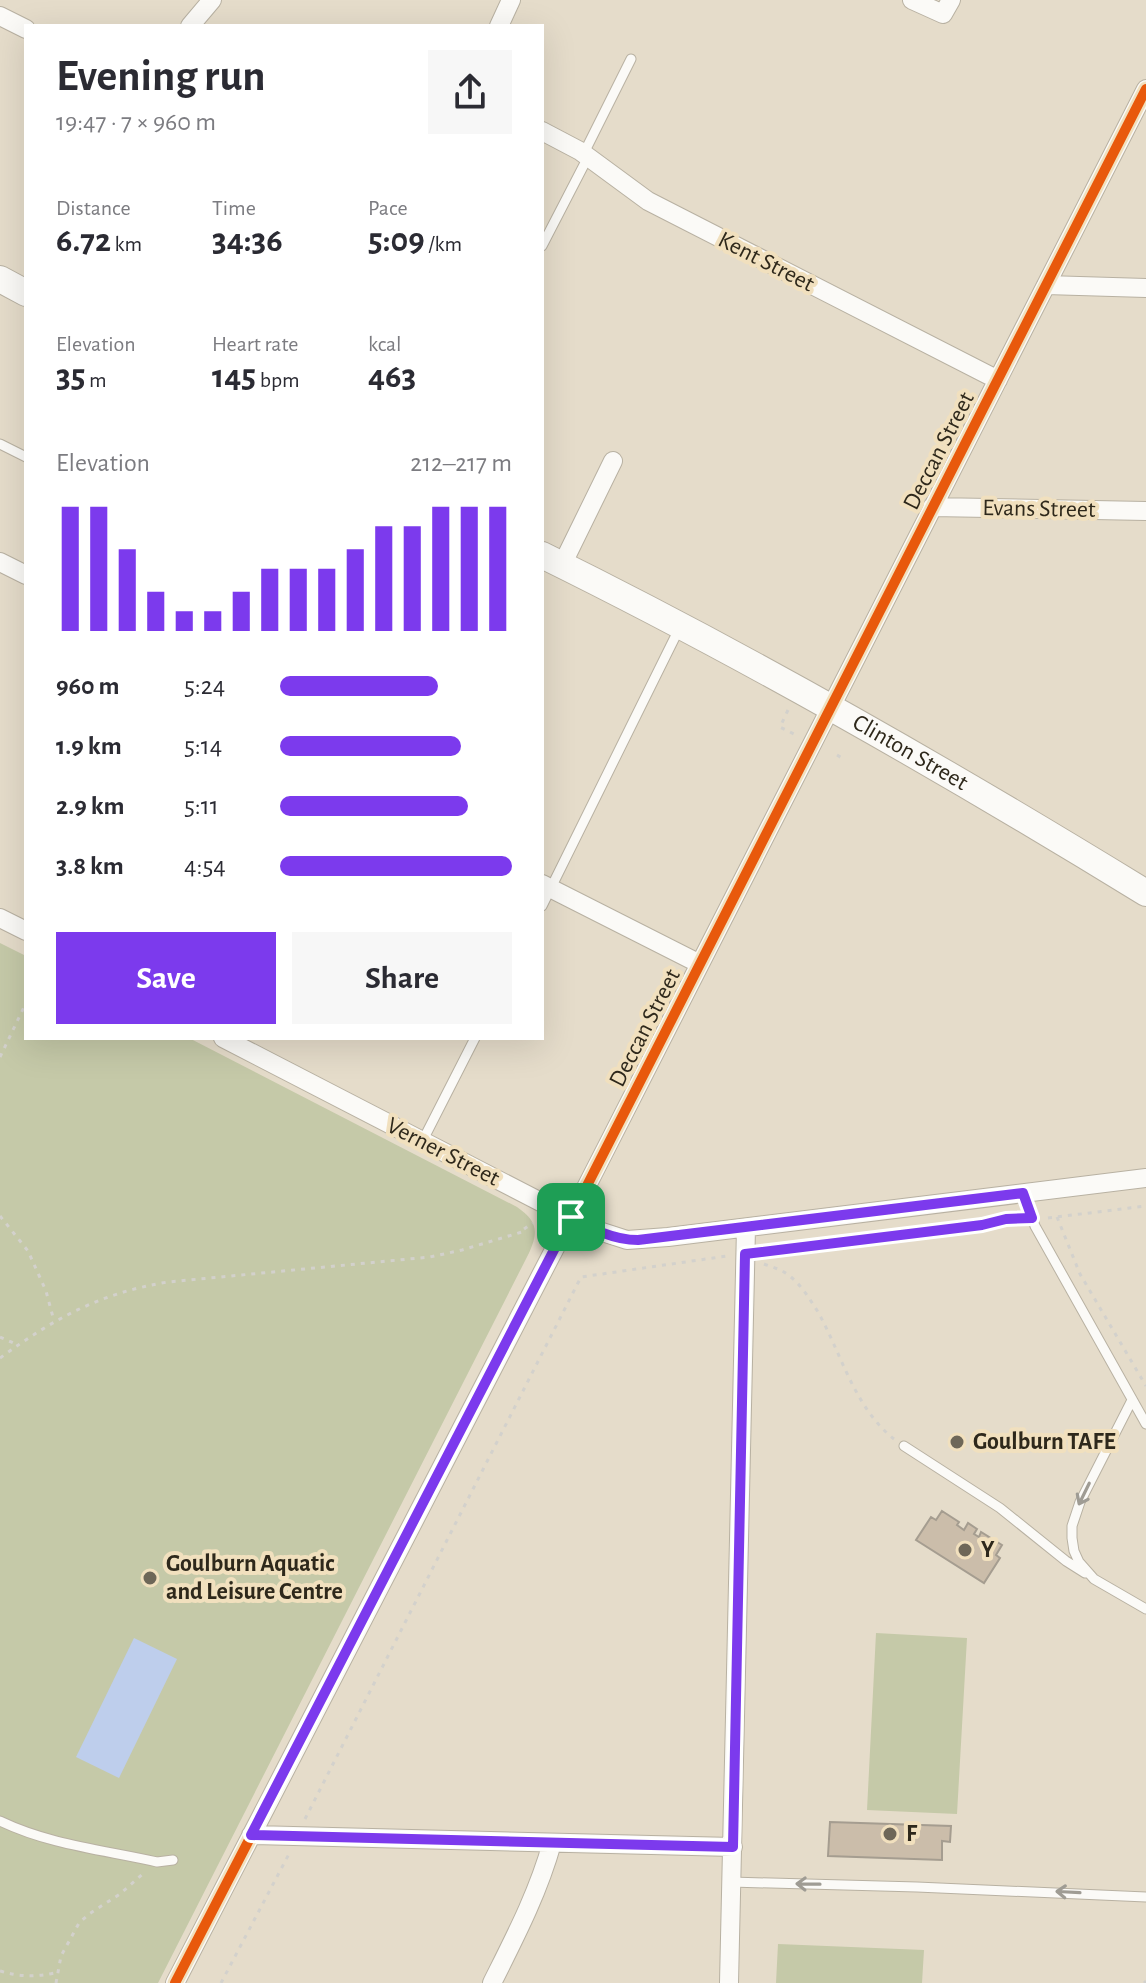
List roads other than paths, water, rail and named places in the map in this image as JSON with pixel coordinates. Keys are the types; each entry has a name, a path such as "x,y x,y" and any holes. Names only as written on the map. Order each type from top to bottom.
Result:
{"street":[{"path":"192,24 212,0"},
{"path":"500,24 511,0"},
{"path":"912,0 943,14 951,0"},
{"path":"0,16 24,28"},
{"name":"Deccan Street","path":"175,1983 571,1217 1146,89"},
{"name":"Kent Street","path":"544,132 586,155 648,201 998,380"},
{"path":"0,279 24,292"},
{"path":"1046,285 1146,288"},
{"path":"552,560 613,461"},
{"name":"Evans Street","path":"932,507 1146,511"},
{"name":"Clinton Street","path":"552,560 831,706 1146,893"},
{"path":"0,562 24,574"},
{"path":"547,886 700,964"},
{"path":"0,918 24,930"},
{"name":"Verner Street","path":"227,1040 571,1217 627,1240 1146,1178"},
{"path":"729,1983 754,1253 746,1228"},
{"path":"251,1835 733,1847"},
{"path":"492,1983 527,1914 552,1843"}],"lane":[{"path":"544,242 631,59"},
{"path":"0,444 24,456"},
{"path":"547,886 681,627"},
{"path":"422,1142 474,1040"},
{"path":"1023,1193 1032,1218 1146,1424"},
{"path":"1094,1579 1085,1571 1074,1551 1072,1526 1080,1502 1132,1400"},
{"path":"904,1446 1000,1508 1066,1561 1146,1609"},
{"path":"0,1821 55,1842 157,1862 173,1860"},
{"path":"731,1882 1146,1897"}],"water":[{"path":"134,1638 177,1659 119,1778 76,1757"}],"place":[{"name":"Goulburn TAFE","path":"957,1442"},
{"name":"Y","path":"965,1550"},
{"name":"Goulburn Aquatic and Leisure Centre","path":"150,1578"},
{"name":"F","path":"890,1834"}]}
